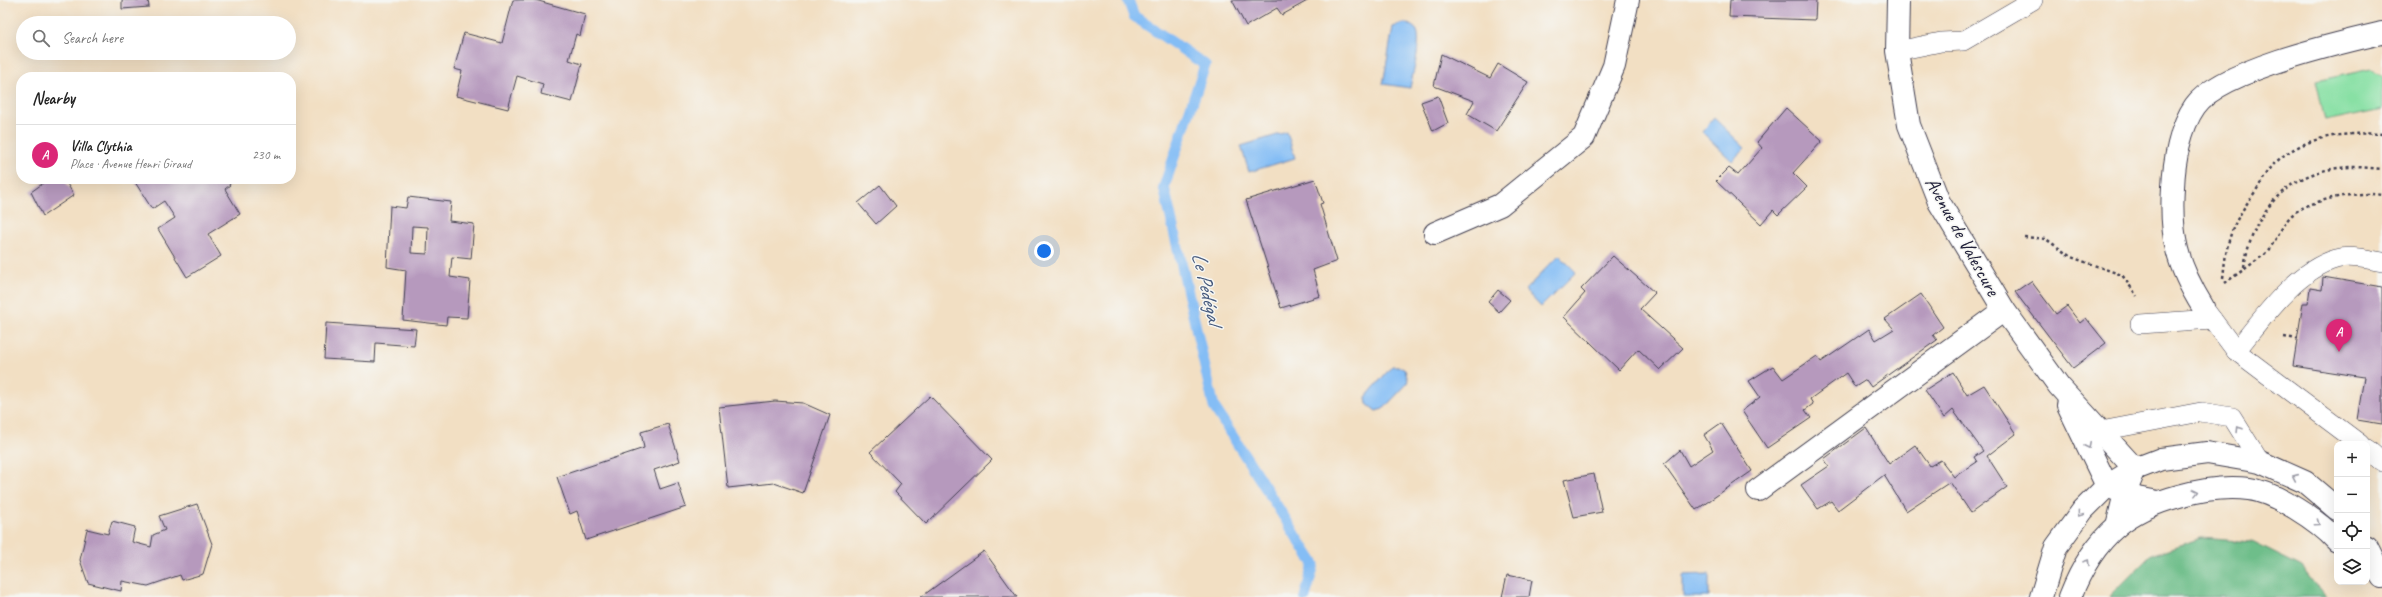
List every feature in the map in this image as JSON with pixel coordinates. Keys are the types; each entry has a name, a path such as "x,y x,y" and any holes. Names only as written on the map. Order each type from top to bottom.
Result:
{"street":[{"path":"1435,233 1500,205 1584,137 1614,66 1628,0"},
{"name":"Avenue de Valescure","path":"1898,0 1897,51 1909,125 1940,202 2004,310 2059,386 2135,469"},
{"path":"2208,313 2187,281 2178,257 2171,219 2174,168 2180,140 2195,106 2210,92 2224,84 2273,63 2326,45 2382,33"},
{"path":"1758,490 2004,310"},
{"name":"Avenue de Valescure","path":"2059,386 2116,490"},
{"path":"2041,597 2056,547 2083,510 2116,490 2135,469 2162,459 2206,453 2260,462 2305,482 2334,506"},
{"path":"2070,597 2087,561 2117,526 2158,502 2206,490 2249,489 2288,503 2329,532 2334,538"},
{"path":"2116,490 2158,502"},
{"path":"2116,490 2117,526"},
{"path":"2368,549 2382,577"},
{"path":"2370,578 2382,592"}],"lane":[{"path":"1897,51 1941,42 1963,41 2033,0"},
{"path":"2236,351 2274,305 2313,269 2338,259 2364,258 2382,262"},
{"path":"2148,323 2208,313 2236,351 2356,441"},
{"path":"2101,431 2201,412 2232,418 2260,462"},
{"path":"2370,452 2382,462"}],"path":[{"path":"2382,134 2334,135 2320,138 2297,148 2274,164 2240,212 2228,238 2222,286 2270,249 2279,229 2297,211 2344,195 2358,193 2382,195"},
{"path":"2244,268 2252,237 2263,213 2293,182 2310,174 2350,167 2382,169"},
{"path":"2024,237 2046,239 2071,257 2122,275 2148,323"}],"green space":[{"path":"2371,69 2382,76 2382,109 2325,121 2316,81"},
{"path":"2201,538 2252,542 2302,567 2326,597 2109,597 2151,555"}],"water":[{"path":"1404,23 1415,28 1418,36 1418,51 1410,88 1383,84 1393,27"},
{"path":"1714,118 1745,148 1732,161 1702,132"},
{"path":"1287,132 1295,158 1249,172 1241,146"},
{"path":"1559,255 1576,272 1541,307 1525,290"},
{"path":"1392,366 1398,366 1405,370 1408,379 1407,384 1383,409 1376,411 1367,404 1366,397"},
{"path":"1709,574 1709,597 1683,597 1683,575"}],"building":[{"path":"122,0 148,0 149,7 122,9"},
{"path":"513,0 535,0 585,14 580,36 576,34 569,60 582,64 572,102 541,94 543,84 517,76 508,109 456,96 462,71 454,69 464,33 502,43"},
{"path":"1232,0 1309,0 1282,15 1277,8 1246,26"},
{"path":"1730,0 1816,0 1815,20 1729,17"},
{"path":"1441,54 1490,78 1498,64 1528,82 1496,131 1467,114 1474,101 1434,86"},
{"path":"1438,96 1448,123 1433,131 1421,102"},
{"path":"1786,108 1822,141 1793,173 1807,187 1778,215 1773,210 1761,224 1716,181 1729,168 1738,175 1762,148 1757,142"},
{"path":"1315,179 1323,203 1320,204 1337,261 1313,270 1320,296 1281,308 1246,200"},
{"path":"42,184 67,184 74,195 43,216 31,192"},
{"path":"136,184 229,184 225,189 240,214 208,234 221,256 187,277 158,229 175,218 164,201 152,209"},
{"path":"880,185 896,206 876,224 858,203"},
{"path":"408,197 451,202 449,221 474,224 471,259 452,257 450,277 470,280 467,318 447,317 446,325 403,320 406,270 387,267 390,206 406,208","holes":["412,226 428,227 427,254 411,253"]},
{"path":"1613,256 1655,293 1640,309 1683,348 1660,370 1638,349 1619,370 1564,317 1585,293 1581,289"},
{"path":"2323,277 2382,287 2382,424 2357,420 2364,377 2293,366 2303,303 2308,303 2310,288 2322,290"},
{"path":"2031,281 2056,314 2067,306 2080,323 2086,318 2106,343 2073,368 2015,292"},
{"path":"1498,290 1510,300 1499,312 1488,302"},
{"path":"1921,294 1943,327 1933,335 1937,340 1871,387 1866,380 1855,387 1846,373 1810,399 1813,404 1805,410 1811,418 1767,448 1742,411 1760,397 1749,381 1773,366 1783,379 1817,356 1821,362 1869,329 1876,340 1894,329 1885,319"},
{"path":"326,323 416,329 414,346 376,343 375,362 324,359"},
{"path":"1953,372 1967,395 1984,385 2016,434 1987,456 2007,487 1971,513 1950,482 1906,511 1884,475 1838,510 1831,501 1818,509 1801,485 1829,466 1824,459 1866,428 1889,464 1915,445 1930,466 1941,460 1954,477 1977,462 1974,457 1983,451 1953,410 1944,418 1925,390"},
{"path":"930,396 992,460 926,524 895,492 901,484 870,452"},
{"path":"775,401 803,403 830,415 803,493 774,483 728,488 719,407"},
{"path":"1721,423 1752,471 1696,510 1664,464 1680,450 1689,466 1713,450 1704,435"},
{"path":"668,424 680,461 654,470 660,489 678,483 686,507 586,540 577,511 570,514 557,477 644,448 641,432"},
{"path":"1594,474 1602,512 1574,517 1564,480"},
{"path":"197,504 212,544 203,574 182,580 180,575 148,586 122,581 121,591 88,583 80,560 87,529 108,534 112,521 135,527 132,542 151,547 153,535 165,530 159,516"},
{"path":"984,551 1017,597 921,597 958,570"},
{"path":"1507,575 1532,580 1529,597 1502,597"}],"waterway":[{"name":"Le Pédégal","path":"1128,0 1134,16 1205,65 1164,187 1214,407 1314,564 1305,597"}],"place":[{"name":"Villa Clythia","path":"2339,352"}]}
